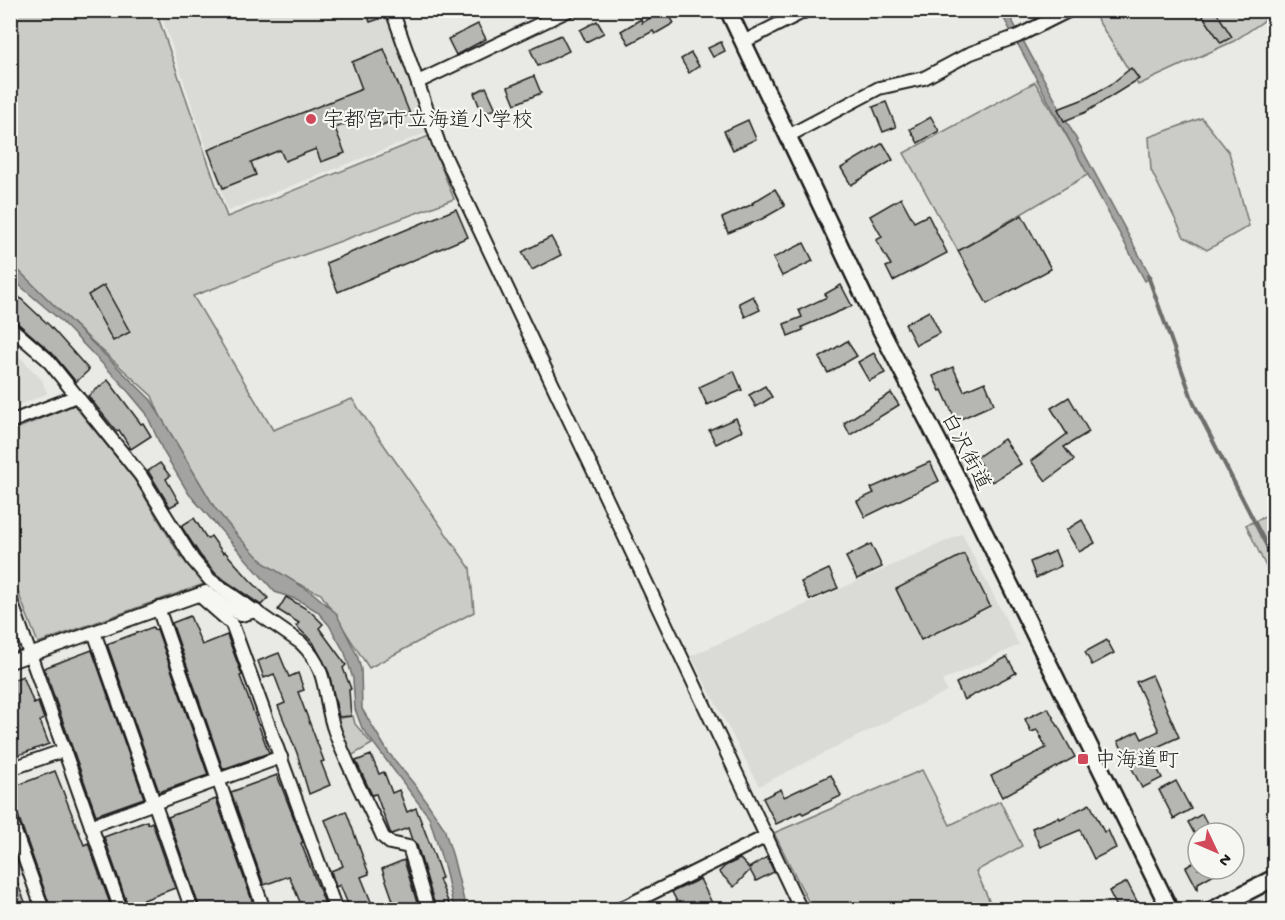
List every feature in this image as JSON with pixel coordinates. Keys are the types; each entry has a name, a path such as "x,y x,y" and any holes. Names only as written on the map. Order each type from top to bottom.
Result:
{"main road":[{"name":"白沢街道","path":"728,10 871,311 984,531 1170,909"},
{"path":"1212,909 1275,878"}],"street":[{"path":"392,10 439,144 801,909"},
{"path":"418,82 569,10"},
{"path":"743,42 807,10"},
{"path":"788,136 879,88 924,78 971,53 1018,36 1070,10"},
{"path":"10,327 47,359 141,476 193,560 210,580 314,655 321,672 334,731 383,837 390,843 409,847 428,909"},
{"path":"10,422 77,396"},
{"path":"10,662 206,592 241,615 256,611"},
{"path":"199,595 232,624 336,909"},
{"path":"10,598 120,909"},
{"path":"158,608 264,909"},
{"path":"94,632 192,909"},
{"path":"10,769 64,750"},
{"path":"91,825 281,757"},
{"path":"10,818 43,909"},
{"path":"618,909 766,836"}],"shaded area":[{"path":"1274,10 1274,14 1234,41 1138,85 1092,11"},
{"path":"11,11 156,11 227,217 429,136 454,199 193,296 273,430 352,399 470,568 474,612 369,668 321,594 251,562 180,466 152,396 11,267"},
{"name":"宇都宮市立海道小学校","path":"160,11 388,11 431,131 228,211"},
{"path":"1000,11 1007,11 1151,277 1145,281"},
{"path":"1035,82 1089,174 958,251 904,153"},
{"path":"1202,118 1229,152 1249,226 1207,250 1184,237 1151,170 1149,137"},
{"path":"11,263 151,400 215,508 237,535 264,563 313,593 336,613 357,655 361,669 362,709 388,752 418,789 444,828 466,909 454,909 445,869 429,817 362,728 355,709 353,679 345,653 329,625 317,611 298,600 275,592 189,494 163,451 146,413 121,383 60,320 11,278"},
{"path":"11,348 42,380 47,394 11,408"},
{"path":"74,405 134,479 181,557 204,584 38,643 11,574 11,431"},
{"path":"1274,513 1274,580 1246,525"},
{"path":"962,534 1019,645 942,681 947,691 759,786 691,656"},
{"path":"353,716 355,724 372,744 351,756 335,719"},
{"path":"922,770 950,825 1000,801 1022,846 976,871 993,909 812,909 774,833"}],"building":[{"path":"366,10 376,10 379,19 370,22"},
{"path":"666,10 674,23 655,34 653,31 629,44 621,31 641,19 642,23"},
{"path":"1199,10 1215,10 1232,37 1221,43"},
{"path":"597,21 604,33 586,42 580,30"},
{"path":"478,24 486,39 456,55 448,39"},
{"path":"561,35 569,51 538,66 530,49"},
{"path":"721,42 725,51 713,57 708,48"},
{"path":"384,49 410,114 377,127 372,114 335,128 345,153 321,162 316,149 285,161 280,150 251,162 256,175 223,188 208,150 362,89 352,62"},
{"path":"691,53 699,66 689,73 681,59"},
{"path":"1131,68 1139,79 1086,112 1064,121 1058,109 1084,99 1110,85"},
{"path":"534,76 541,93 515,104 508,87"},
{"path":"486,87 496,109 482,113 474,93"},
{"path":"886,102 896,127 883,132 873,107"},
{"path":"931,117 939,131 918,143 910,129"},
{"path":"748,120 756,139 733,150 724,131"},
{"path":"883,143 893,160 851,185 841,168"},
{"path":"775,189 785,206 762,219 728,233 722,218 753,204"},
{"path":"901,198 914,222 928,215 947,253 893,281 886,267 891,265 876,240 882,237 870,216"},
{"path":"456,209 468,237 338,292 326,263"},
{"path":"1022,215 1051,269 987,304 958,251"},
{"path":"551,237 561,255 532,270 522,252"},
{"path":"804,243 813,261 782,276 773,258"},
{"path":"104,285 130,332 113,341 88,295"},
{"path":"841,285 852,306 802,327 803,330 788,336 784,324 802,317 799,310 827,297 825,294"},
{"path":"18,296 50,326 89,370 76,382 52,353 10,319 10,304"},
{"path":"753,296 760,310 745,317 739,303"},
{"path":"929,311 940,333 916,345 905,324"},
{"path":"847,341 857,356 828,373 819,358"},
{"path":"874,353 885,373 869,381 858,362"},
{"path":"953,367 964,391 985,382 994,404 956,421 933,376"},
{"path":"734,371 742,390 707,405 699,387"},
{"path":"108,380 151,436 131,449 119,430 117,432 88,396"},
{"path":"765,386 772,397 756,407 749,395"},
{"path":"891,393 899,405 850,435 844,423"},
{"path":"1069,397 1089,432 1064,447 1074,460 1046,481 1031,461 1067,434 1051,408"},
{"path":"736,418 742,431 716,444 709,430"},
{"path":"1004,439 1021,464 992,482 976,458"},
{"path":"930,462 939,481 865,517 857,501 874,493 871,488"},
{"path":"160,463 170,476 166,479 179,502 170,507 148,471"},
{"path":"194,518 207,539 211,536 223,553 225,552 268,598 261,605 216,574 200,555 181,526"},
{"path":"1082,520 1095,543 1079,552 1066,530"},
{"path":"871,544 882,567 857,579 846,557"},
{"path":"1055,551 1061,566 1036,578 1030,562"},
{"path":"964,554 990,606 921,640 896,589"},
{"path":"829,569 838,588 810,600 801,582"},
{"path":"286,597 310,611 323,624 319,628 346,665 343,668 351,689 349,690 351,716 339,717 329,673 313,642 296,626 299,623 278,610"},
{"path":"190,616 202,645 227,635 269,753 223,769 172,623"},
{"path":"153,627 154,630 157,629 208,775 159,792 107,644"},
{"path":"1107,640 1114,653 1092,665 1085,652"},
{"path":"92,650 144,798 96,815 44,668"},
{"path":"279,653 289,677 298,673 304,690 298,692 324,761 321,762 330,785 309,794 297,753 278,706 285,703 274,674 264,678 258,661"},
{"path":"1007,657 1016,673 964,700 956,683"},
{"path":"1152,675 1179,737 1148,751 1162,778 1142,788 1118,741 1138,731 1142,739 1159,731 1136,682"},
{"path":"23,676 34,704 38,702 44,719 40,721 49,744 10,758 10,681"},
{"path":"1048,708 1075,757 1002,797 991,776 1046,748 1037,730 1031,732 1025,719"},
{"path":"371,755 379,774 384,772 392,793 399,790 407,812 416,808 451,909 436,909 417,845 412,840 408,828 392,834 390,832 376,794 372,795 356,761"},
{"path":"55,771 84,845 88,843 112,909 51,909 18,815 10,801 10,788"},
{"path":"277,775 327,909 303,909 289,876 264,885 231,792"},
{"path":"831,775 841,796 776,824 763,798 781,789 784,797"},
{"path":"1176,781 1191,809 1174,819 1159,790"},
{"path":"216,799 255,909 200,909 168,817"},
{"path":"1090,804 1104,832 1108,830 1116,848 1094,859 1080,830 1040,847 1032,828 1059,817 1060,819"},
{"path":"346,811 369,874 361,877 374,909 350,909 340,885 336,887 331,871 343,866 325,820"},
{"path":"1202,814 1206,821 1190,821"},
{"path":"147,821 148,824 152,822 175,888 128,906 104,837"},
{"path":"767,857 774,872 756,881 750,870 734,887 719,872 725,866 740,859 749,868"},
{"path":"404,860 418,906 396,909 382,869"},
{"path":"11,868 28,909 10,909"},
{"path":"700,879 715,909 681,909 672,892"},
{"path":"1193,881 1202,881 1198,883 1198,890"},
{"path":"1127,882 1141,909 1118,909 1109,891"}],"waterway":[{"path":"1148,276 1194,404 1274,560"}],"place":[{"name":"宇都宮市立海道小学校","path":"311,119"},
{"name":"中海道町","path":"1083,759"}]}
